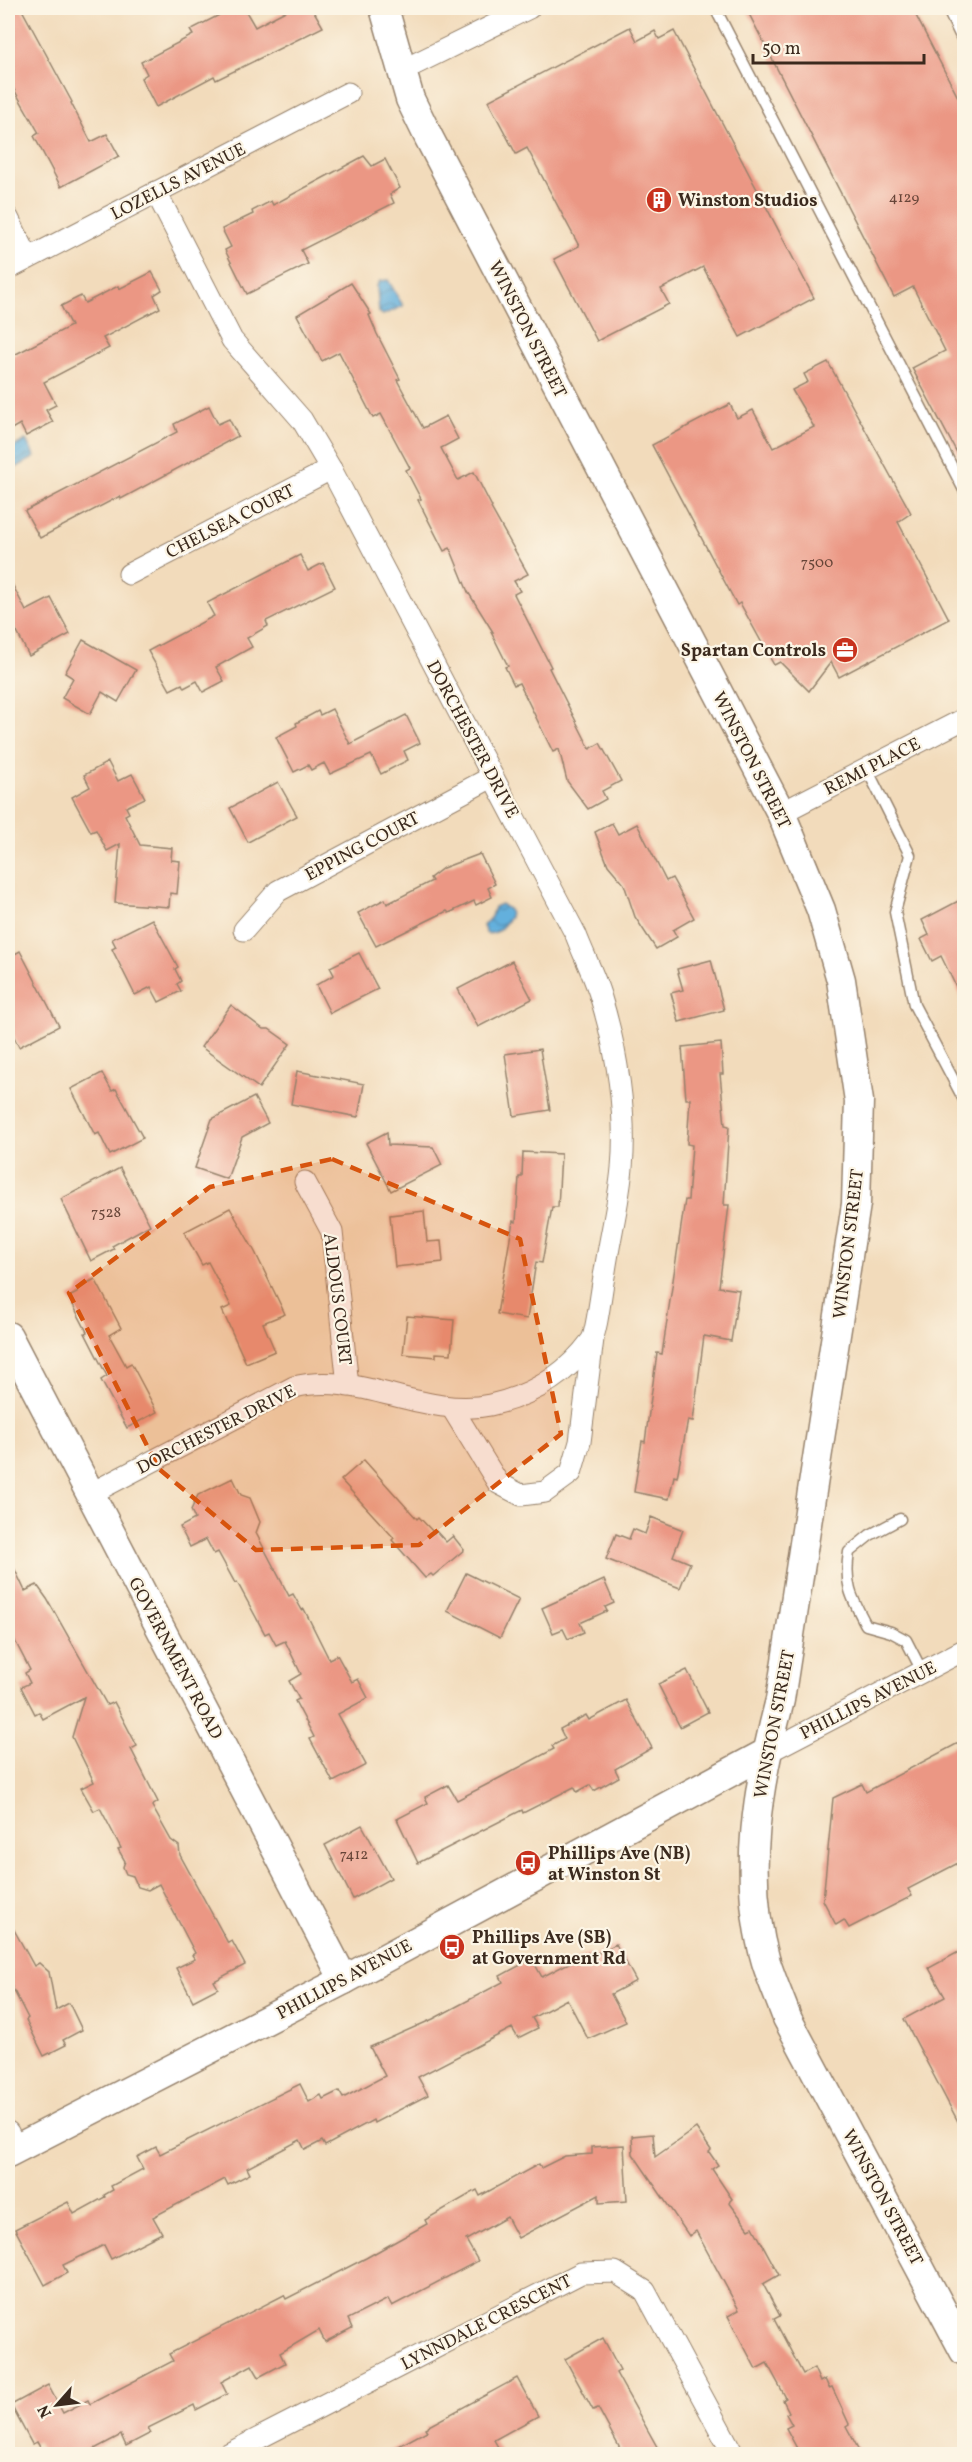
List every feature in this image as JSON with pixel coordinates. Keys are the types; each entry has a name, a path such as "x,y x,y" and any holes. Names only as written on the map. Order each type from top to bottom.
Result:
{"street":[{"name":"WINSTON STREET","path":"384,8 410,99 429,138 781,813 821,910 838,970 860,1101 856,1204 780,1700 766,1753 754,1839 756,1909 766,1962 787,2018 964,2351"},
{"path":"401,71 530,8"},
{"name":"LOZELLS AVENUE","path":"8,269 348,93"},
{"name":"DORCHESTER DRIVE","path":"156,192 232,340 302,420 331,469 576,935 601,997 616,1057 621,1111 622,1167 593,1340 580,1442 571,1473 545,1492 521,1495 498,1483 453,1408"},
{"path":"8,218 28,258"},
{"name":"CHELSEA COURT","path":"129,574 331,469"},
{"name":"REMI PLACE","path":"781,813 964,719"},
{"name":"EPPING COURT","path":"244,930 278,891 492,777"},
{"name":"ALDOUS COURT","path":"305,1182 332,1232 348,1386"},
{"name":"GOVERNMENT ROAD","path":"8,1336 344,1980"},
{"name":"DORCHESTER DRIVE","path":"90,1494 294,1387 314,1382 348,1386 453,1408 487,1405 522,1397 558,1376 593,1340"},
{"name":"PHILLIPS AVENUE","path":"10,2144 344,1980 766,1753 964,1650"},
{"name":"LYNNDALE CRESCENT","path":"228,2454 581,2272 615,2272 645,2291 733,2454"}],"lane":[{"path":"715,8 964,490"},
{"path":"947,8 964,43"},
{"path":"867,768 910,855 895,912 914,1005 964,1100"},
{"path":"900,1520 870,1535 849,1552 846,1572 850,1595 867,1625 891,1632 906,1640 922,1671"}],"highlighted area":[{"path":"332,1159 520,1239 561,1434 419,1545 256,1550 159,1469 69,1293 210,1187"}],"water":[{"path":"388,280 403,306 383,315 379,312 377,286 380,281"},
{"path":"26,440 35,457 8,472 8,450"},
{"path":"501,904 509,910 510,917 494,933 486,933 483,926 491,917 494,907"}],"building":[{"path":"8,8 21,8 91,142 107,134 119,156 61,187 34,136 39,133 8,79"},
{"path":"233,8 244,8 255,27 291,8 312,8 323,27 216,80 214,76 156,107 141,78 147,74 141,62 193,35 190,30"},
{"path":"746,8 912,8 964,109 964,466 912,368 945,351 913,287 894,297"},
{"name":"Winston Studios","path":"630,27 637,41 655,31 659,39 674,31 814,298 740,337 703,267 661,289 669,304 597,341 554,259 579,246 527,148 516,154 488,101"},
{"path":"364,156 372,166 385,159 400,188 390,194 394,203 301,250 308,264 247,294 225,250 231,247 222,229 253,214 252,211 271,201 273,205"},
{"path":"152,272 162,290 154,295 160,308 103,338 109,348 44,382 56,405 46,410 53,422 26,436 20,424 8,431 8,358 71,326 61,306 81,296 85,303"},
{"path":"351,283 371,314 369,315 377,334 400,379 397,380 423,428 446,416 458,439 441,448 458,480 474,472 491,508 528,574 514,581 520,591 514,594 590,749 600,743 621,781 602,791 606,799 588,809 567,781 559,749 553,752 519,683 514,685 505,667 508,666 491,632 493,632 468,592 450,548 444,551 418,500 421,499 406,470 410,468 381,414 373,418 339,352 322,361 297,315"},
{"path":"828,362 911,513 898,522 949,619 839,677 831,662 809,691 780,662 774,665 740,603 737,605 652,445 730,404 737,418 753,410 773,448 814,427 792,390 808,382 804,374"},
{"path":"209,406 218,424 229,419 238,436 121,499 120,496 40,538 25,511 177,432 174,424"},
{"path":"300,555 308,571 323,563 335,587 266,621 268,626 247,638 252,647 216,667 224,681 203,692 197,681 184,688 182,684 170,690 148,651 214,616 207,603"},
{"path":"8,576 26,611 51,598 70,634 29,656 8,614"},
{"path":"83,640 136,670 118,702 102,692 90,714 62,698 73,678 65,673"},
{"path":"332,709 350,744 406,715 420,743 404,751 408,760 381,774 371,755 330,774 324,763 311,770 308,765 294,772 276,737 318,711 320,715"},
{"path":"108,762 118,781 132,774 145,798 126,807 129,813 125,815 140,845 172,848 171,860 180,861 177,894 170,893 169,907 115,903 120,844 107,851 96,830 91,832 72,797 90,787 84,775"},
{"path":"278,782 297,816 248,842 230,808"},
{"path":"612,823 618,834 637,824 666,881 672,878 694,918 673,930 677,937 656,949 635,917 624,884 608,865 595,832"},
{"path":"480,854 495,884 488,888 492,897 476,905 474,901 449,913 447,911 376,946 358,913 385,899 387,904 432,881 430,878 443,868"},
{"path":"964,898 964,1003 941,956 932,961 921,939 929,935 922,920"},
{"path":"152,919 178,967 175,969 181,981 177,984 181,991 159,1002 151,987 135,995 112,949 116,947 112,939"},
{"path":"20,951 59,1026 19,1047 8,1025 8,958"},
{"path":"359,953 378,989 330,1013 316,985 334,975 330,967"},
{"path":"711,960 724,1010 679,1022 671,993 683,990 677,969"},
{"path":"512,961 532,999 478,1027 458,989"},
{"path":"231,1005 263,1029 269,1029 290,1044 259,1088 201,1047"},
{"path":"721,1043 723,1074 720,1074 725,1125 729,1126 724,1205 729,1205 719,1287 739,1290 731,1341 704,1336 693,1421 688,1420 677,1477 674,1476 669,1499 634,1492 642,1441 645,1442 657,1353 662,1354 685,1200 688,1200 692,1145 687,1144 690,1099 686,1099 682,1047"},
{"path":"540,1049 550,1110 514,1116 505,1054"},
{"path":"297,1071 364,1084 358,1117 291,1104"},
{"path":"102,1073 112,1091 116,1089 143,1138 110,1155 99,1133 95,1135 71,1089"},
{"path":"254,1097 268,1123 242,1137 227,1179 195,1168 212,1119"},
{"path":"387,1132 388,1145 433,1147 442,1165 391,1191 366,1143"},
{"path":"523,1152 561,1154 558,1207 552,1207 542,1263 536,1262 527,1319 497,1314 513,1221 516,1222"},
{"path":"120,1168 150,1225 112,1246 114,1249 91,1261 61,1199"},
{"path":"230,1208 255,1252 285,1314 263,1323 275,1351 246,1363 222,1310 231,1306 208,1262 202,1265 184,1232"},
{"path":"424,1211 427,1242 441,1241 443,1262 395,1267 390,1215"},
{"path":"95,1279 121,1328 109,1335 126,1366 131,1363 157,1412 127,1428 101,1380 107,1376 69,1297 77,1293 80,1287"},
{"path":"407,1316 454,1320 451,1354 436,1353 436,1357 403,1354"},
{"path":"364,1460 417,1519 419,1517 446,1542 453,1536 464,1550 433,1576 431,1574 425,1578 392,1540 394,1538 341,1480"},
{"path":"233,1478 241,1495 250,1498 260,1522 256,1533 289,1596 293,1594 302,1610 304,1609 329,1659 337,1655 352,1682 358,1679 368,1698 338,1714 366,1765 333,1782 310,1739 314,1737 295,1701 299,1699 289,1681 301,1674 285,1641 276,1645 269,1632 265,1634 218,1552 214,1554 206,1539 190,1547 180,1527 195,1519 191,1510 198,1495"},
{"path":"651,1517 683,1530 673,1556 690,1563 680,1588 606,1559 616,1534 629,1539 633,1529 645,1534"},
{"path":"8,1555 25,1591 37,1585 47,1599 107,1705 114,1702 137,1746 131,1749 158,1802 152,1806 171,1840 179,1846 180,1855 228,1943 232,1941 245,1965 214,1981 218,1988 193,2001 176,1968 195,1959 192,1955 195,1953 159,1884 148,1890 138,1887 133,1876 126,1874 123,1867 125,1861 118,1849 121,1848 100,1808 94,1811 81,1788 94,1782 72,1737 84,1697 43,1719 39,1712 35,1714 21,1687 30,1683 25,1673 30,1670 13,1637 8,1640"},
{"path":"466,1573 519,1599 500,1638 447,1611"},
{"path":"604,1580 614,1603 605,1607 607,1611 580,1623 584,1632 568,1639 563,1629 553,1633 542,1608"},
{"path":"687,1670 708,1712 680,1727 658,1684"},
{"path":"626,1700 652,1748 615,1769 619,1777 594,1791 590,1785 577,1792 574,1787 523,1813 522,1810 418,1863 397,1819 428,1803 425,1797 448,1785 457,1800 554,1749 552,1746 565,1739 560,1729 586,1715 589,1720"},
{"path":"964,1740 964,1860 908,1889 912,1896 849,1928 844,1920 836,1925 823,1900 833,1798 862,1784 866,1792"},
{"path":"362,1825 391,1878 353,1899 325,1845"},
{"path":"8,1919 34,1966 39,1963 49,1972 56,2010 69,2003 82,2030 63,2040 66,2045 44,2056 8,1979"},
{"path":"616,1944 636,1981 611,1994 626,2022 588,2039 567,1999 532,2018 538,2028 518,2038 512,2028 418,2077 428,2095 374,2123 373,2120 325,2146 322,2141 305,2150 300,2140 247,2168 250,2174 228,2185 225,2179 153,2217 162,2233 111,2259 104,2245 63,2265 67,2273 45,2285 15,2229 68,2202 74,2214 105,2197 104,2195 113,2190 111,2186 143,2169 137,2157 156,2147 160,2154 300,2084 309,2102 321,2095 323,2099 339,2091 343,2098 385,2076 370,2047 433,2019 503,1982 500,1976 532,1959 542,1977 588,1953 590,1957"},
{"path":"964,1949 964,2133 904,2019 945,1997 929,1968"},
{"path":"696,2128 718,2165 712,2169 732,2199 729,2202 749,2229 753,2227 779,2275 763,2284 780,2316 774,2319 803,2374 814,2368 820,2382 825,2379 829,2388 832,2387 849,2424 846,2426 861,2454 800,2454 786,2428 792,2425 786,2414 789,2412 783,2400 786,2398 767,2363 756,2369 728,2316 739,2310 696,2231 689,2236 633,2154 632,2136 653,2134 655,2157"},
{"path":"624,2145 627,2201 599,2203 599,2195 518,2238 507,2217 466,2240 478,2261 392,2306 388,2299 348,2319 352,2328 325,2342 319,2330 280,2353 285,2363 259,2377 252,2365 221,2382 227,2394 196,2410 194,2405 148,2428 151,2433 126,2446 121,2435 85,2454 44,2454 37,2442 32,2444 11,2405 48,2385 63,2413 88,2400 90,2404 173,2361 169,2354 284,2295 286,2299 366,2258 427,2224 425,2220 477,2190 480,2196 539,2164 541,2168 565,2156 592,2154 592,2147"},
{"path":"603,2338 620,2370 616,2373 661,2454 623,2454 598,2408 593,2410 565,2359"},
{"path":"517,2378 538,2416 494,2440 502,2454 384,2454 427,2431 425,2428"}],"place":[{"name":"Winston Studios","path":"659,200"},
{"name":"Spartan Controls","path":"845,650"},
{"name":"Phillips Ave (NB) at Winston St","path":"528,1863"},
{"name":"Phillips Ave (SB) at Government Rd","path":"452,1947"}]}
